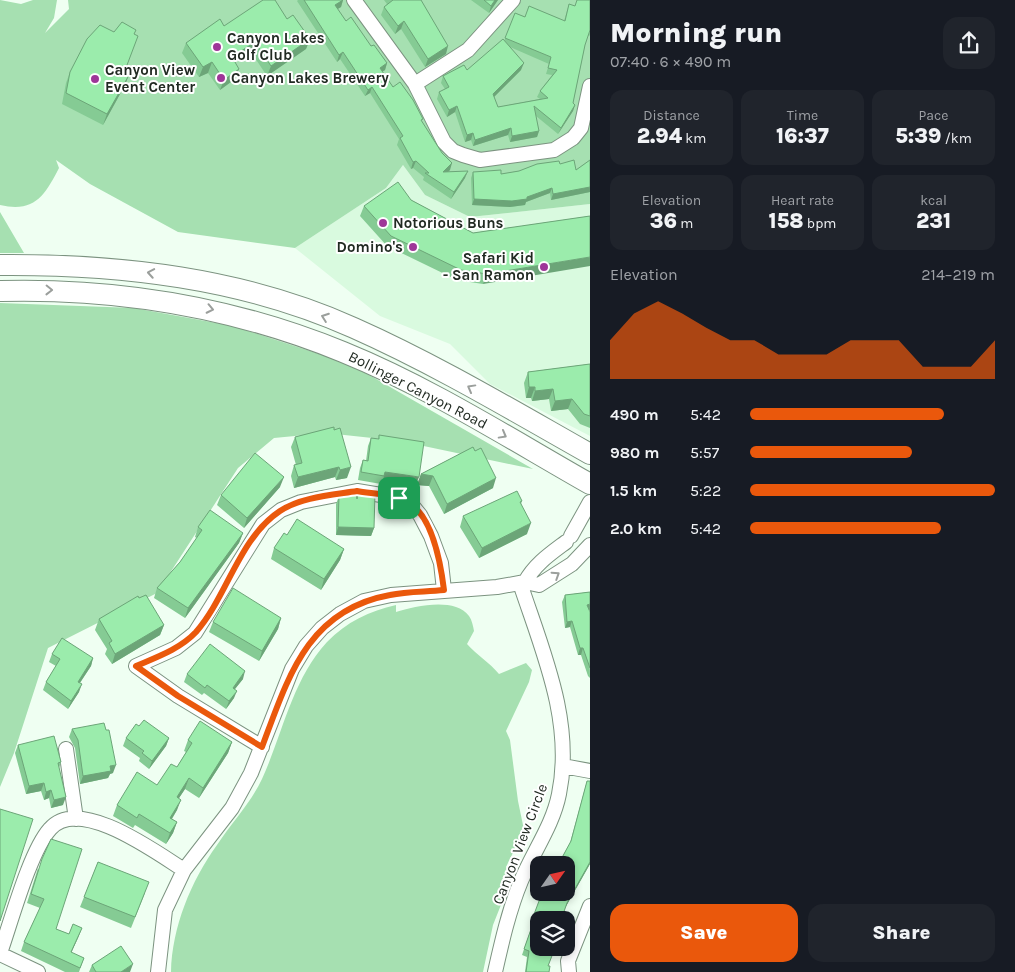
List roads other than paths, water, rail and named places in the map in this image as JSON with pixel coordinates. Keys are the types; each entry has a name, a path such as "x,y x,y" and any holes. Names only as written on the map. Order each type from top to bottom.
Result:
{"main road":[{"name":"Bollinger Canyon Road","path":"0,265 66,265 140,271 216,284 285,302 352,327 413,356 590,454"},
{"name":"Bollinger Canyon Road","path":"0,291 69,291 137,296 210,309 278,328 344,352 403,379 590,484"}],"street":[{"path":"354,0 415,84 444,142 453,151 480,160 554,150 574,138 581,128 590,86"},
{"path":"415,84 468,50 513,0"},
{"path":"262,747 184,700 136,666 176,648 195,633 263,524 281,510 324,496 357,491 399,498 411,504 420,515 431,536 441,563 444,590"},
{"path":"523,582 533,568 567,537 590,502"},
{"path":"158,972 165,910 184,870 232,808 252,773 292,669 306,646 322,628 340,614 364,602 391,594 498,587 523,582 540,585 572,564 590,545"},
{"name":"Canyon View Circle","path":"495,972 504,930 522,880 543,838 559,795 563,766 559,704 523,582"},
{"path":"66,749 76,819"},
{"path":"563,766 590,772"},
{"path":"38,972 0,953 39,846 51,827 76,819 86,818 105,824 153,850 184,870"},
{"path":"569,972 568,960 590,906"}],"place":[{"name":"Canyon Lakes Golf Club","path":"217,47"},
{"name":"Canyon Lakes Brewery","path":"221,78"},
{"name":"Canyon View Event Center","path":"95,79"},
{"name":"Notorious Buns","path":"383,223"},
{"name":"Domino's","path":"413,247"},
{"name":"Safari Kid - San Ramon","path":"544,267"}]}
